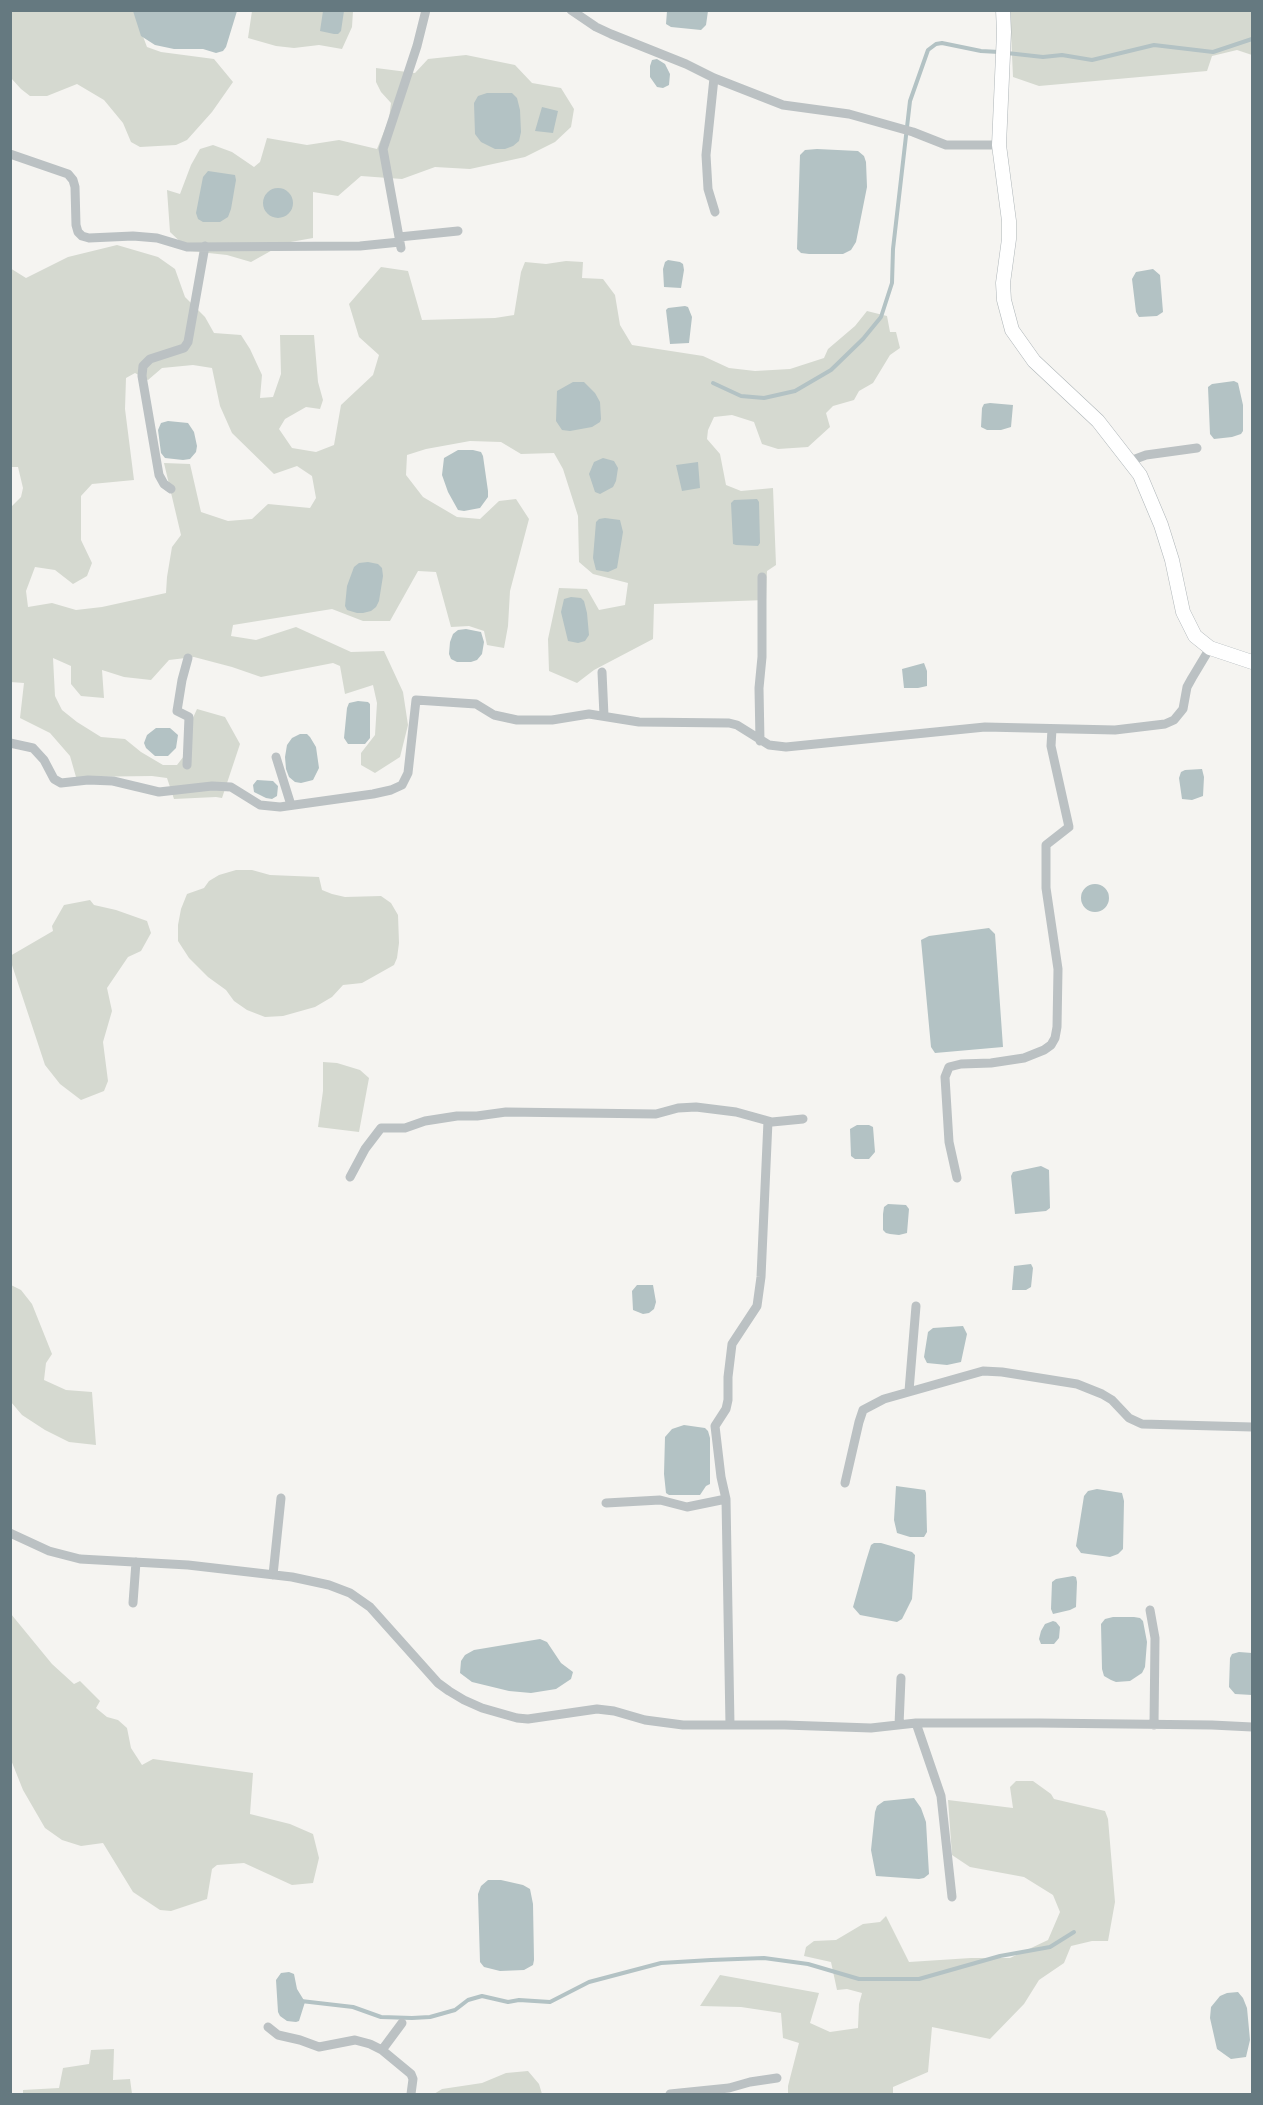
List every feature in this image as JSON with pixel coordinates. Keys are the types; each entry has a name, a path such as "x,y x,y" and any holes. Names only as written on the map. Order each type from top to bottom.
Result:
{"main road":[{"path":"1003,10 999,145 1009,221 1003,283 1004,300 1012,330 1034,361 1092,414 1140,475 1161,525 1172,560 1183,612 1189,627 1201,642 1210,648 1252,662"}],"street":[{"path":"400,242 383,148 417,46 426,10"},
{"path":"571,10 596,27 783,105 849,114 913,132 946,146 999,145"},
{"path":"714,78 706,155 708,189 716,212"},
{"path":"10,154 68,174 75,187 78,232 82,236 97,239 150,237 188,247 360,246 400,242 458,231"},
{"path":"171,489 164,484 159,475 142,366 150,359 184,348 188,342 205,246"},
{"path":"1130,461 1146,455 1197,448"},
{"path":"760,741 762,577"},
{"path":"10,743 33,748 44,760 54,779 61,783 88,780 113,781 159,792 212,786 231,787 260,805 273,807 373,794 402,785 408,773 416,700 476,704 494,715 517,720 552,720 589,714 639,722 729,723 769,745 786,747 984,728 1115,730 1165,724 1174,720 1183,709 1187,687 1210,648"},
{"path":"187,765 189,717 177,711 188,658"},
{"path":"602,672 604,716"},
{"path":"957,1178 950,1142 945,1077 949,1067 1024,1058 1044,1050 1055,1038 1058,969 1046,888 1046,845 1069,827 1051,746 1052,729"},
{"path":"276,757 291,805"},
{"path":"350,1177 365,1149 381,1128 405,1128 425,1121 457,1116 506,1112 656,1114 678,1108 696,1107 768,1121 803,1119"},
{"path":"730,1725 726,1499 715,1426 728,1400 732,1344 757,1306 761,1277 768,1121"},
{"path":"909,1391 916,1306"},
{"path":"845,1483 863,1410 884,1399 983,1371 1077,1384 1112,1400 1129,1418 1142,1424 1252,1427"},
{"path":"273,1575 281,1498"},
{"path":"606,1503 660,1500 687,1507 726,1499"},
{"path":"10,1533 62,1556 188,1565 273,1575 311,1581 350,1593 370,1607 438,1683 464,1700 505,1716 528,1719 597,1709 665,1724 861,1728 916,1723 1252,1727"},
{"path":"133,1603 136,1562"},
{"path":"1150,1610 1155,1638 1154,1725"},
{"path":"899,1725 901,1678"},
{"path":"916,1723 941,1796 946,1859 952,1897"},
{"path":"382,2050 402,2023"},
{"path":"268,2028 278,2035 319,2047 355,2040 370,2044 382,2050 411,2074 413,2079 411,2094"},
{"path":"670,2094 729,2088 777,2078"}],"shaded area":[{"path":"133,10 147,47 161,52 214,59 233,82 212,112 187,140 176,145 140,147 131,142 123,123 104,100 77,84 47,96 30,96 11,78 11,11"},
{"path":"133,10 237,11 226,47 223,51 216,53 203,49 174,49 155,45 141,36"},
{"path":"252,11 353,11 352,27 342,49 319,45 294,48 276,46 248,38"},
{"path":"323,11 344,11 341,31 338,34 320,31"},
{"path":"667,11 708,11 706,25 701,30 671,27 666,24"},
{"path":"1010,11 1252,11 1252,55 1237,50 1212,56 1207,71 1039,86 1013,77"},
{"path":"466,55 515,65 532,83 561,88 574,109 571,127 555,142 525,157 470,169 435,167 402,179 361,176 338,196 313,192 313,238 285,243 251,262 227,255 190,251 170,232 167,190 180,194 200,149 213,145 232,152 254,167 260,162 267,138 307,145 339,140 377,149 389,119 391,103 376,82 376,68 415,73 428,59"},
{"path":"657,59 665,64 670,74 669,85 663,88 657,87 650,77 652,60"},
{"path":"487,93 512,93 517,98 521,132 519,141 513,146 495,149 481,142 475,134 474,103 478,96"},
{"path":"542,107 558,111 553,133 535,131"},
{"path":"805,150 858,151 864,156 866,162 867,187 856,242 851,250 843,254 809,254 801,253 797,249 800,155"},
{"path":"208,171 235,175 231,209 228,217 220,222 203,222 198,219 196,213 203,177"},
{"path":"278,188 288,193 293,203 288,213 278,218 268,213 263,203 268,193"},
{"path":"117,245 158,257 175,269 185,297 205,317 214,333 241,335 262,375 260,398 273,397 281,374 280,335 314,335 318,382 323,400 320,409 306,407 285,419 279,429 292,448 316,452 334,445 341,405 373,375 379,355 359,337 349,304 381,267 408,271 422,320 495,318 514,315 521,272 525,262 546,264 566,261 583,262 582,278 603,279 615,295 620,325 632,345 703,356 729,368 755,371 790,369 824,358 828,349 855,326 867,311 887,316 890,332 896,332 900,348 890,355 873,383 859,391 854,400 833,406 826,413 830,427 808,447 778,449 762,444 754,422 732,415 714,417 707,439 720,454 726,485 741,491 773,488 776,565 767,571 766,600 654,604 653,639 594,670 577,683 549,671 548,639 559,588 587,589 599,610 625,605 628,583 593,574 579,562 578,516 563,469 554,453 521,454 501,442 470,441 407,455 406,475 423,497 457,517 480,519 499,501 516,499 529,519 510,591 504,648 487,645 484,631 469,626 451,627 436,572 418,571 390,621 363,621 332,609 233,625 231,636 256,640 296,627 351,652 384,651 403,692 408,725 400,757 375,773 361,765 361,753 375,735 377,703 373,685 345,694 340,666 333,663 261,677 194,657 169,660 151,680 124,677 102,670 104,698 81,696 71,684 71,666 53,658 55,696 62,710 101,737 125,739 163,765 177,765 187,752 192,720 197,709 225,717 240,744 222,798 174,799 167,778 152,776 76,777 70,756 50,733 20,718 24,683 10,682 11,507 21,497 23,488 18,467 11,467 10,268 26,278 68,257","holes":["193,365 212,368 220,406 232,433 274,474 297,466 312,476 316,498 310,508 268,504 252,519 228,521 201,512 190,464 164,463 181,535 172,547 166,593 102,607 76,610 52,603 28,607 26,591 35,567 55,570 73,584 87,576 92,563 81,540 81,496 92,484 134,480 125,409 126,378 135,373 148,380 162,368"]},
{"path":"668,260 683,264 681,288 664,287 663,269"},
{"path":"1153,269 1160,275 1163,312 1157,316 1139,317 1136,312 1132,279 1136,272"},
{"path":"688,307 692,317 689,343 670,344 666,310"},
{"path":"1234,381 1238,383 1243,405 1243,431 1232,437 1214,439 1210,434 1208,387 1212,384"},
{"path":"573,382 584,382 595,393 600,402 601,419 592,427 562,430 556,421 557,391"},
{"path":"984,404 1013,405 1011,427 987,430 981,427 982,408"},
{"path":"168,421 188,423 194,432 197,446 196,452 190,459 165,458 161,453 158,430 161,423"},
{"path":"458,450 473,450 481,452 483,456 488,497 480,508 458,510 448,492 442,475 444,458"},
{"path":"603,458 614,461 618,468 613,487 600,494 595,492 589,474 594,462"},
{"path":"698,462 700,488 682,491 676,465"},
{"path":"757,499 760,543 758,546 733,544 731,503 734,500"},
{"path":"605,518 620,520 623,532 617,568 608,572 596,570 593,558 596,522"},
{"path":"359,563 378,564 382,568 379,601 371,611 357,613 347,610 345,606 347,586 354,567"},
{"path":"581,598 584,601 587,613 589,635 585,641 578,643 568,641 561,612 564,599"},
{"path":"458,630 481,632 484,642 482,654 477,660 471,662 457,662 451,659 449,654 450,642 453,634"},
{"path":"924,663 927,671 927,686 904,688 902,669"},
{"path":"358,701 370,704 370,738 365,744 348,744 344,738 347,708 349,703"},
{"path":"156,728 170,728 178,735 176,748 168,756 155,756 146,748 144,743 147,735"},
{"path":"300,734 307,734 316,747 319,768 313,780 301,783 289,777 285,757 287,745 292,738"},
{"path":"1202,769 1203,796 1192,800 1182,799 1179,778 1181,772"},
{"path":"257,780 273,781 278,786 277,796 272,799 266,798 254,792 253,785"},
{"path":"236,870 252,870 270,875 319,877 322,890 332,894 345,897 381,896 391,903 398,915 399,943 394,965 362,983 343,985 332,997 315,1007 283,1016 265,1017 247,1010 234,1001 226,990 208,977 189,958 178,941 181,909 187,894 204,888 209,881 219,875"},
{"path":"1095,884 1105,888 1109,898 1105,908 1095,912 1085,908 1081,898 1085,888"},
{"path":"90,900 94,905 147,921 151,933 141,951 128,957 107,988 112,1011 103,1042 108,1081 104,1091 81,1100 60,1084 45,1065 10,956 53,931 52,926 64,905"},
{"path":"989,928 995,934 1003,1047 935,1053 931,1047 921,940 929,936"},
{"path":"323,1062 337,1063 360,1070 369,1078 359,1132 318,1127 323,1091"},
{"path":"857,1125 873,1127 875,1152 869,1159 855,1159 851,1156 850,1129"},
{"path":"1041,1166 1049,1170 1050,1208 1046,1211 1015,1214 1011,1176 1013,1172"},
{"path":"888,1204 906,1205 909,1209 907,1233 890,1234 883,1230 884,1207"},
{"path":"1031,1264 1033,1268 1031,1287 1026,1290 1012,1290 1014,1266"},
{"path":"11,1285 21,1290 32,1304 52,1354 46,1363 44,1380 66,1390 92,1392 96,1445 69,1442 45,1430 22,1415 11,1402"},
{"path":"637,1285 653,1285 656,1302 654,1309 649,1313 643,1314 633,1310 632,1291"},
{"path":"963,1326 967,1334 961,1362 947,1365 927,1363 924,1357 928,1332 933,1328"},
{"path":"684,1425 705,1428 710,1438 710,1484 700,1495 669,1495 666,1493 665,1437 672,1429"},
{"path":"896,1486 925,1490 927,1532 924,1537 910,1537 897,1533 894,1520"},
{"path":"1097,1489 1122,1493 1124,1501 1123,1549 1110,1557 1081,1553 1076,1546 1084,1496 1088,1491"},
{"path":"874,1543 912,1552 915,1555 912,1599 902,1619 897,1622 860,1615 853,1607 871,1545"},
{"path":"1076,1577 1077,1582 1076,1607 1053,1614 1051,1609 1052,1582"},
{"path":"11,1614 52,1664 74,1684 80,1681 100,1701 96,1708 107,1717 118,1720 127,1728 131,1748 142,1765 153,1759 253,1773 250,1814 290,1824 313,1834 319,1858 313,1883 292,1885 244,1863 217,1865 212,1869 207,1899 171,1911 160,1910 133,1892 103,1843 81,1846 62,1840 45,1828 23,1790 11,1760"},
{"path":"1134,1617 1143,1621 1147,1642 1145,1667 1142,1673 1130,1681 1111,1680 1104,1676 1102,1669 1101,1624 1105,1619"},
{"path":"1053,1621 1060,1627 1059,1638 1054,1644 1041,1644 1039,1639 1041,1631 1045,1624"},
{"path":"540,1639 547,1642 561,1663 573,1672 571,1679 556,1689 531,1693 509,1691 472,1682 460,1673 461,1661 465,1655 474,1650"},
{"path":"1252,1653 1252,1695 1235,1694 1229,1687 1230,1658 1232,1654"},
{"path":"1016,1781 1033,1781 1051,1794 1054,1799 1105,1811 1108,1819 1115,1902 1108,1941 1092,1941 1071,1946 1064,1963 1039,1980 1024,2004 990,2039 932,2027 928,2072 893,2087 893,2094 788,2094 799,2043 783,2038 781,2013 741,2007 700,2006 720,1975 819,1993 810,2023 830,2032 858,2028 862,1993 847,1989 837,1990 831,1962 804,1956 806,1947 814,1941 836,1940 863,1924 880,1922 886,1916 909,1962 1010,1958 1048,1940 1060,1912 1053,1895 1024,1877 970,1867 952,1855 948,1800 1013,1808 1010,1787"},
{"path":"914,1798 926,1822 929,1874 919,1879 876,1876 871,1850 877,1806 884,1801"},
{"path":"488,1880 501,1880 530,1889 533,1904 534,1960 533,1965 524,1970 500,1971 484,1967 480,1962 478,1894 481,1886"},
{"path":"281,1973 294,1974 297,1989 305,2002 299,2021 296,2022 287,2021 278,2012 276,1980"},
{"path":"1238,1992 1247,2008 1250,2040 1246,2057 1231,2059 1217,2049 1210,2018 1211,2007 1220,1996"},
{"path":"114,2049 113,2080 130,2079 132,2094 23,2094 23,2090 59,2088 63,2068 89,2064 91,2050"},
{"path":"528,2071 539,2084 542,2094 434,2094 442,2089 482,2083 506,2073"}],"waterway":[{"path":"1007,53 1043,57 1062,55 1092,60 1154,45 1213,52 1252,39"},
{"path":"713,383 741,396 764,398 795,391 831,370 863,339 881,317 892,283 893,249 910,101 928,50 942,43 981,51 999,52"},
{"path":"301,2001 353,2007 381,2017 430,2017 455,2010 468,2000 482,1996 508,2002 519,2000 550,2002 589,1982 661,1963 764,1958 808,1964 859,1979 919,1979 1000,1956 1050,1947 1074,1932"}]}
